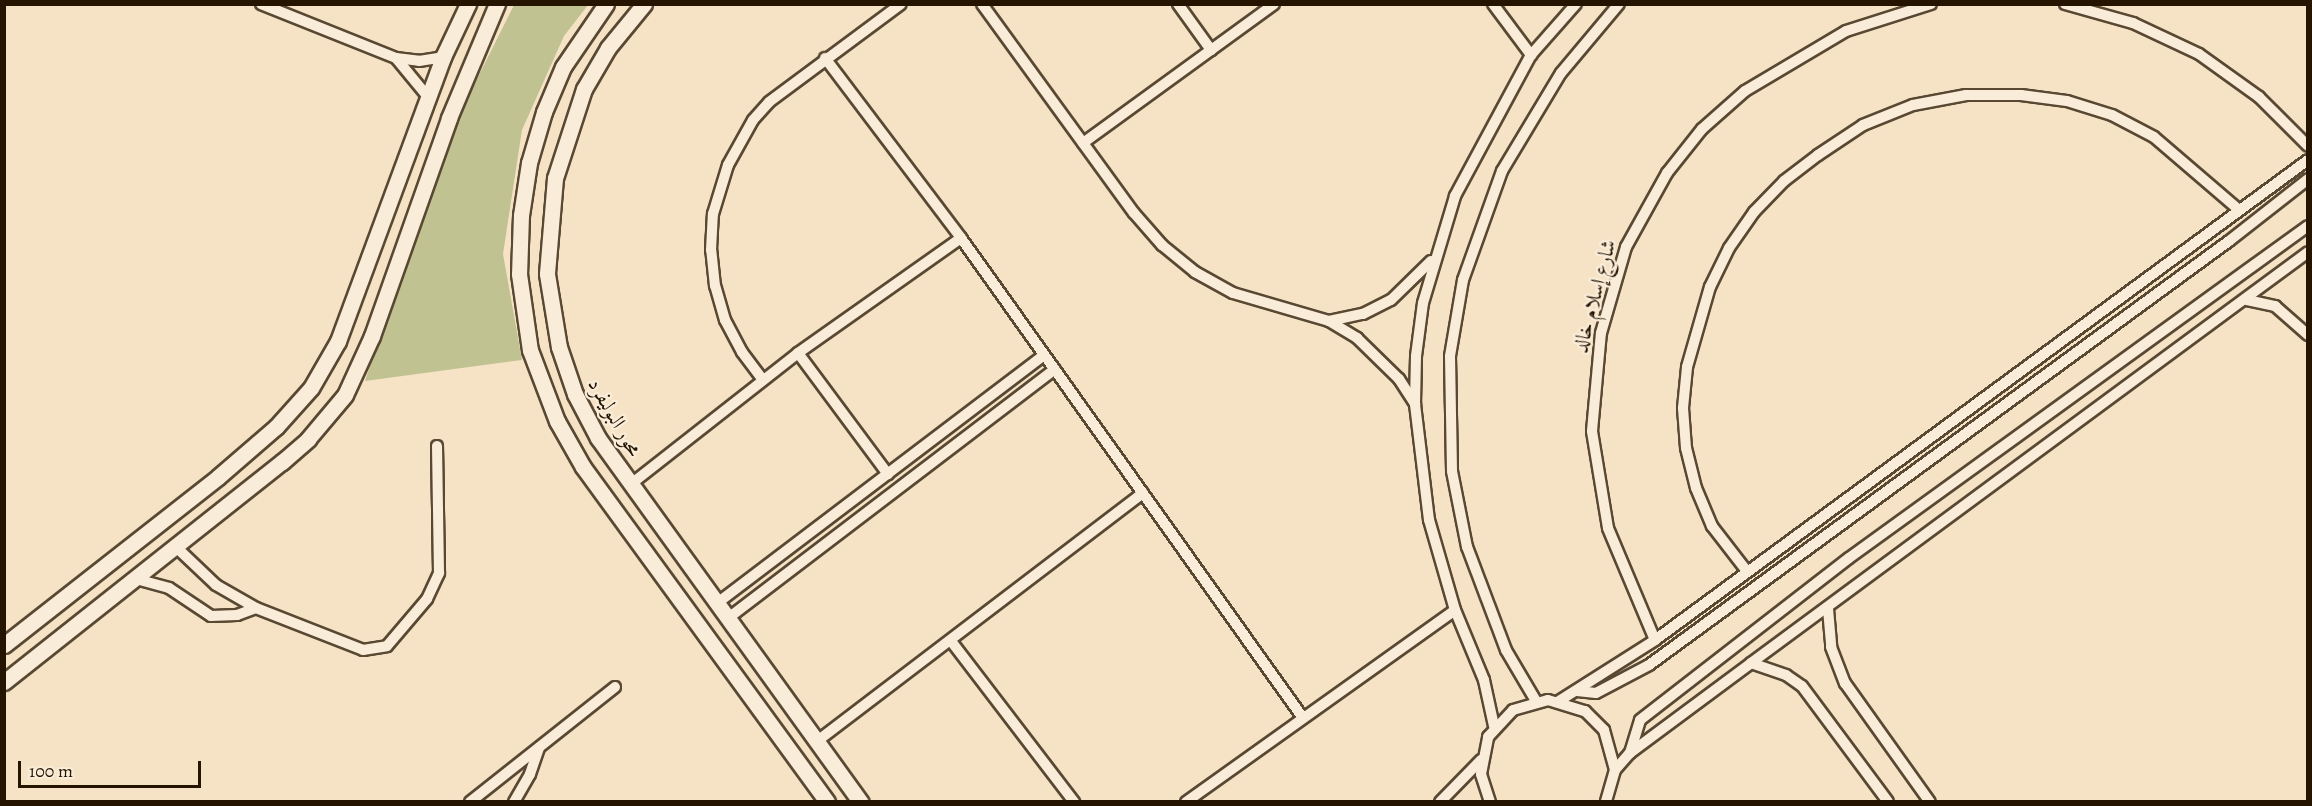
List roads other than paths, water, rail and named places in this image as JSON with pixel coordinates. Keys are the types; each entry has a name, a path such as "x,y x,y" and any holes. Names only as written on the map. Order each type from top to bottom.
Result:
{"street":[{"path":"261,4 396,58 419,61 443,57"},
{"path":"4,645 218,477 276,427 311,388 338,340 443,57 468,4"},
{"path":"4,682 136,579 308,439 354,379 449,118 497,4"},
{"path":"606,4 563,67 544,112 529,163 521,215 519,274 530,350 538,377 583,467 827,801"},
{"name":"محور البوليفرد","path":"644,4 608,48 575,110 555,178 547,250 550,307 566,370 598,438 716,604 861,801"},
{"path":"764,381 742,352 718,297 711,250 713,214 728,165 753,120 792,82 900,4"},
{"path":"1178,4 1212,50"},
{"path":"1083,143 1274,4"},
{"path":"1493,4 1531,55"},
{"path":"1494,726 1484,680 1455,610 1429,520 1415,404 1423,303 1435,256 1455,196 1531,55 1576,4"},
{"path":"1536,701 1506,650 1467,547 1451,462 1450,356 1473,243 1502,171 1561,74 1619,4"},
{"name":"شارع إسلام خالد","path":"1655,640 1608,528 1592,431 1601,333 1626,247 1651,196 1684,150 1744,91 1846,31 1931,4"},
{"path":"2065,4 2133,23 2199,54 2259,97 2307,146"},
{"path":"981,5 1134,213 1162,245 1195,272 1233,293 1329,321 1358,338 1380,357 1415,404"},
{"path":"396,58 428,97"},
{"path":"825,58 961,238 1303,718"},
{"path":"1746,570 1712,526 1696,488 1686,448 1683,408 1687,367 1710,286 1729,248 1761,205 1818,155 1863,125 1913,105 1966,95 2056,99 2112,115 2154,136 2238,209"},
{"path":"1559,701 1655,640 1746,570 2307,160"},
{"path":"1577,691 1596,693 1649,665 2229,241 2307,178"},
{"path":"1630,753 1640,720 1849,558 2307,226"},
{"path":"632,484 798,353 961,238"},
{"path":"1615,770 1630,753 2247,300 2307,252"},
{"path":"1329,321 1363,314 1391,300 1416,280 1435,256"},
{"path":"2247,300 2276,306 2307,335"},
{"path":"798,353 888,474"},
{"path":"716,604 1044,354"},
{"path":"727,619 1055,369"},
{"path":"176,547 216,585 256,608 363,650 375,650 397,639 427,599 439,573 437,446"},
{"path":"816,742 1143,493"},
{"path":"136,579 170,588 211,616 237,615 256,608"},
{"path":"1828,609 1831,647 1845,683 1930,801"},
{"path":"1186,801 1455,610"},
{"path":"951,641 1074,801"},
{"path":"1751,663 1769,667 1802,686 1888,801"},
{"path":"470,801 615,687"},
{"path":"1440,801 1481,760 1494,726 1513,710 1536,701 1559,701 1585,711 1600,725 1611,742 1615,770 1608,799"},
{"path":"514,801 530,774 539,748"},
{"path":"1481,760 1484,788 1490,801"}]}
